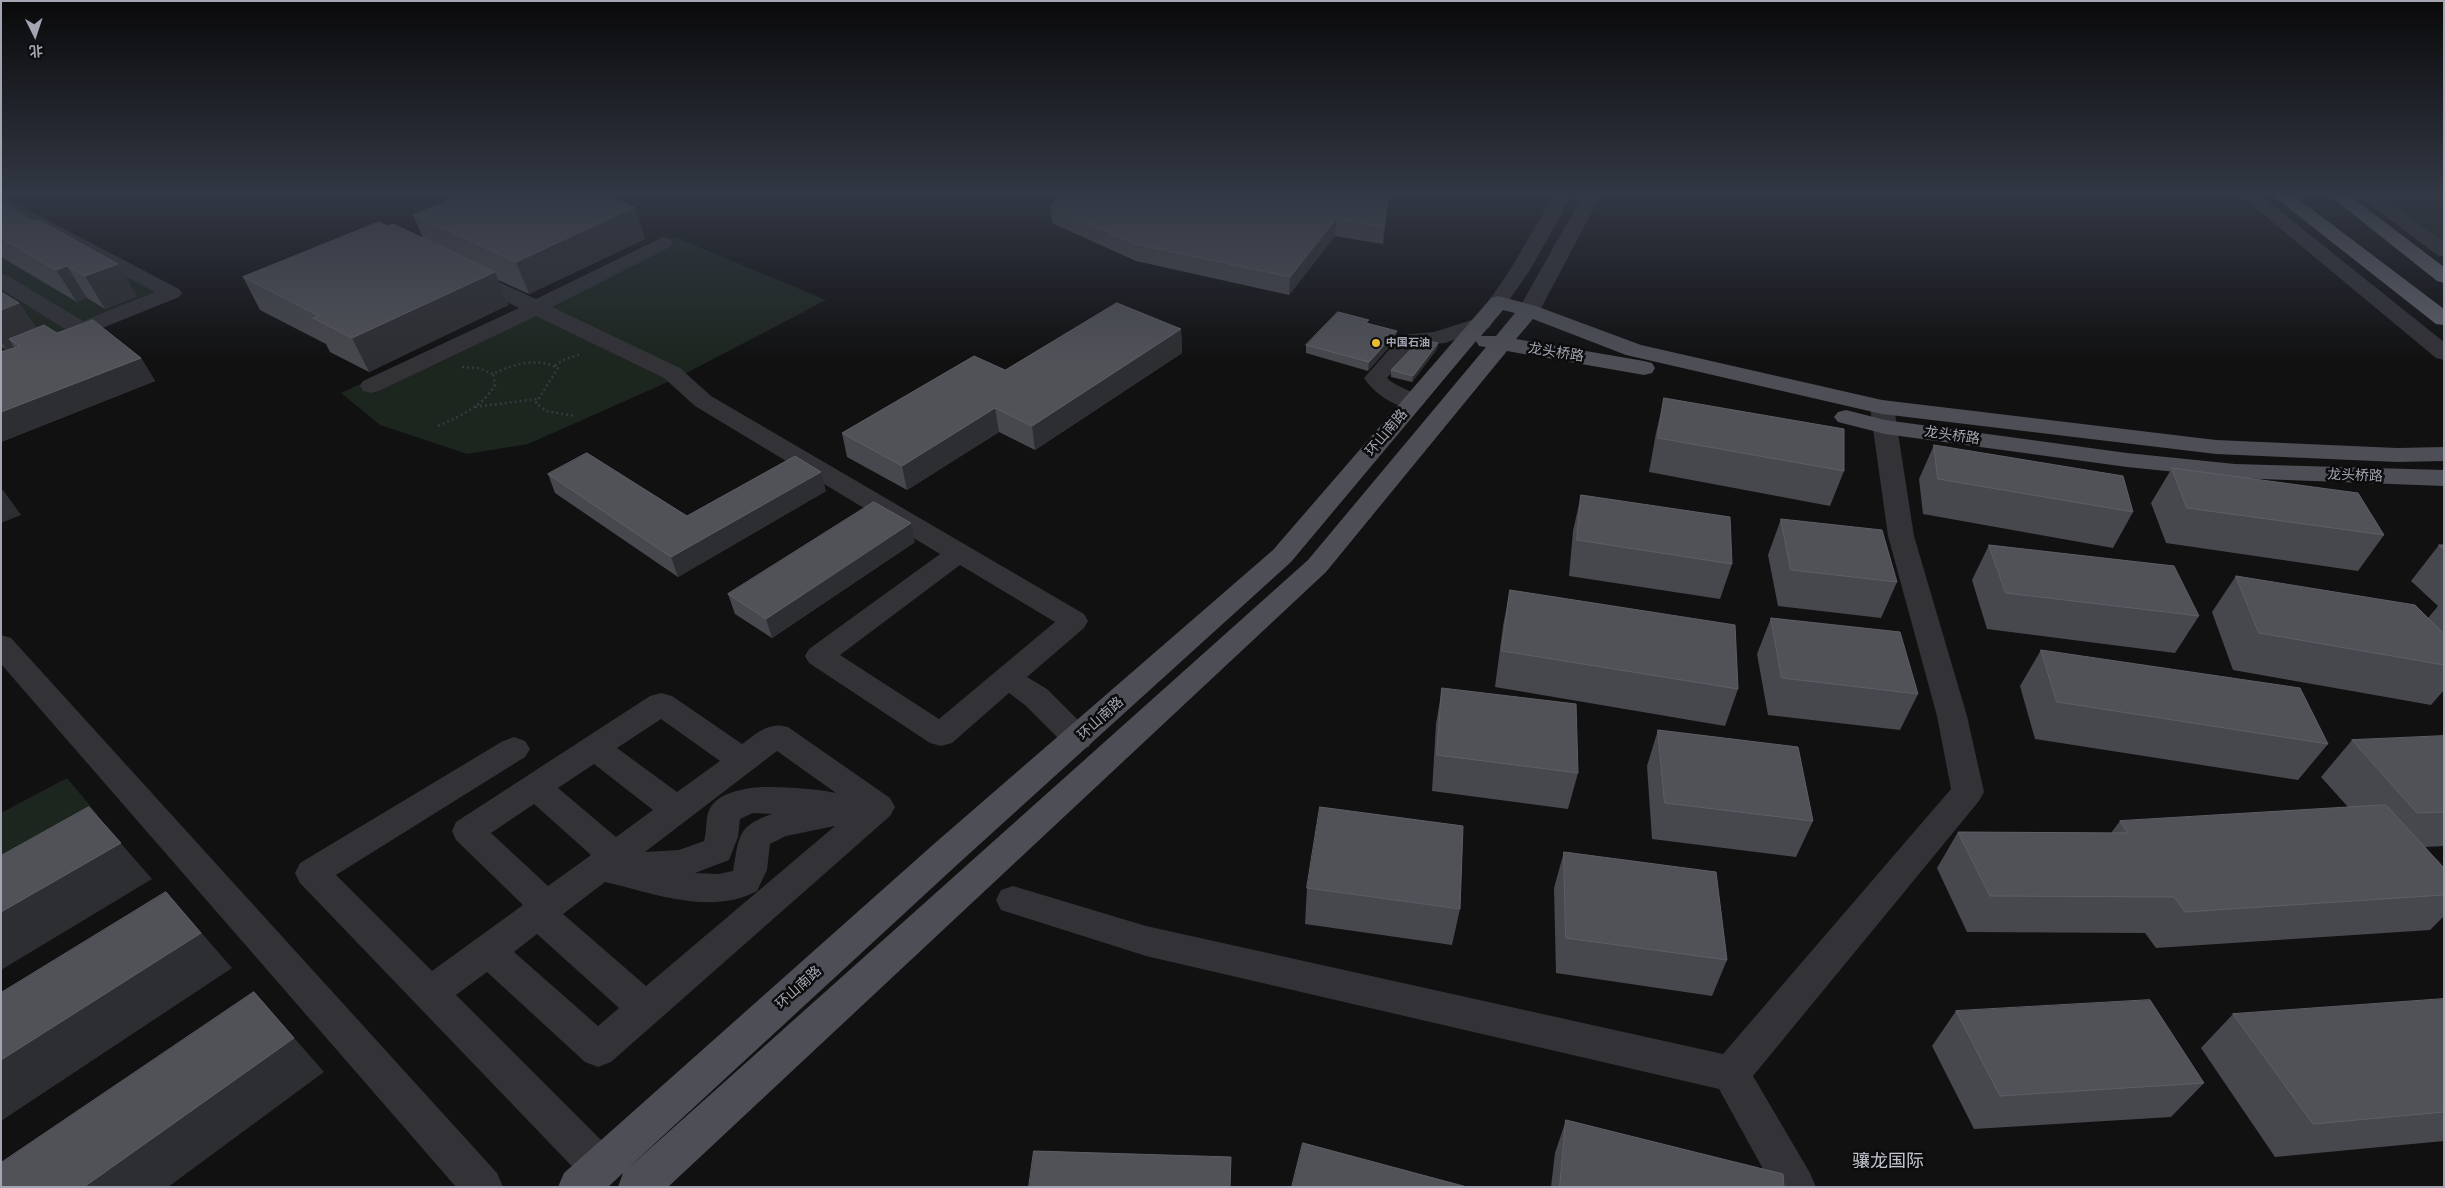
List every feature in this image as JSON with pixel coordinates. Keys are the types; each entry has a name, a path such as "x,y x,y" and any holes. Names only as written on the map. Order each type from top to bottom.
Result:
{"highway":[{"path":"2354,250 2444,319"},
{"path":"2410,250 2444,277"}],"main road":[{"name":"环山南路","path":"589,1177 948,853 1282,556 1413,402 1487,326 1529,310"},
{"name":"龙头桥路","path":"1529,310 1634,350 1884,417 2216,447 2397,455 2444,454"},
{"name":"环山南路","path":"638,1187 1316,566 1487,326"},
{"name":"龙头桥路","path":"1487,326 1624,363 1884,417 2127,460 2236,471 2444,478"}],"street":[{"path":"1,362 172,294 91,250"},
{"path":"370,386 536,307 648,250"},
{"name":"环山南路","path":"1487,326 1531,250"},
{"name":"环山南路","path":"1529,310 1562,250"},
{"path":"2318,250 2444,352"},
{"path":"449,266 672,373 703,401 1074,621 941,735 819,656 959,553"},
{"path":"1,280 82,330"},
{"path":"1413,402 1385,389 1375,378 1410,340 1437,338 1487,326"},
{"path":"1731,1074 1968,792 1952,716 1901,536 1884,417"},
{"path":"1,645 483,1187"},
{"path":"1007,678 1036,697 1078,739"},
{"path":"646,1009 542,910 468,831 662,704 743,761"},
{"path":"430,994 777,735 879,807"},
{"path":"595,748 677,810"},
{"path":"514,749 312,873 430,994 589,1177"},
{"path":"536,787 608,862 707,890 729,889 744,882 750,871 752,845 758,835 780,824 879,807"},
{"path":"488,951 598,1050 879,807"},
{"path":"1013,900 1146,941 1731,1074 1796,1187"}],"path":[{"path":"438,426 474,408 489,396 495,385 493,374 517,363 540,362 552,364 558,368 556,377 538,395 536,403 546,410 575,416"},
{"path":"474,408 537,399"}],"shaded area":[{"path":"1,250 100,250 183,292 1,366"},
{"path":"646,250 707,250 826,300 677,378 528,444 467,454 380,425 341,393"},
{"path":"67,778 98,815 1,868 1,813"}],"building":[{"path":"22,250 94,250 118,264 85,276 67,266 56,270"},
{"path":"309,250 449,250 495,272 352,338 313,318 319,316 243,277"},
{"path":"491,250 541,250 516,262"},
{"path":"1165,250 1311,250 1290,277"},
{"path":"1,292 19,303 1,310"},
{"path":"1117,303 1181,329 1032,426 995,408 902,466 842,433 974,356 1005,370"},
{"path":"1338,312 1369,320 1366,323 1397,331 1369,362 1306,345"},
{"path":"93,320 141,358 1,412 1,352 20,346 9,339 44,325 57,333"},
{"path":"1418,342 1438,343 1413,376 1391,370"},
{"path":"1664,398 1844,429 1844,471 1658,438"},
{"path":"1934,445 2123,476 2133,512 1938,479"},
{"path":"587,453 687,516 795,456 821,472 671,557 548,474"},
{"path":"2172,468 2358,493 2384,535 2187,508"},
{"path":"1581,495 1730,517 1732,564 1577,540"},
{"path":"874,502 911,523 766,619 728,594"},
{"path":"1781,519 1882,530 1897,582 1791,570"},
{"path":"1989,545 2174,566 2199,616 2006,593"},
{"path":"2236,576 2415,605 2444,635 2444,665 2259,633"},
{"path":"1510,590 1735,625 1738,689 1502,651"},
{"path":"1771,618 1900,632 1918,694 1782,678"},
{"path":"2041,650 2300,688 2328,744 2057,702"},
{"path":"1442,688 1576,704 1578,773 1437,755"},
{"path":"1658,730 1798,747 1813,821 1665,803"},
{"path":"2444,736 2444,812 2417,813 2352,740"},
{"path":"2386,805 2444,868 2444,895 2185,912 2174,897 1990,896 1958,832 2128,833 2120,821"},
{"path":"89,807 121,843 1,912 1,856"},
{"path":"1320,807 1463,826 1460,909 1307,888"},
{"path":"1564,852 1716,872 1727,960 1566,938"},
{"path":"166,892 201,933 1,1060 1,993"},
{"path":"254,992 294,1038 84,1187 1,1187 1,1163"},
{"path":"2444,999 2444,1112 2313,1124 2233,1014"},
{"path":"2150,1000 2204,1083 2000,1096 1956,1011"},
{"path":"1566,1120 1783,1174 1784,1187 1560,1187"},
{"path":"1303,1143 1467,1187 1292,1187"},
{"path":"1034,1151 1231,1157 1230,1187 1029,1187"}],"place":[{"name":"中国石油","path":"1376,343"}],"district":[{"name":"骧龙国际","path":"1888,1162"}]}
